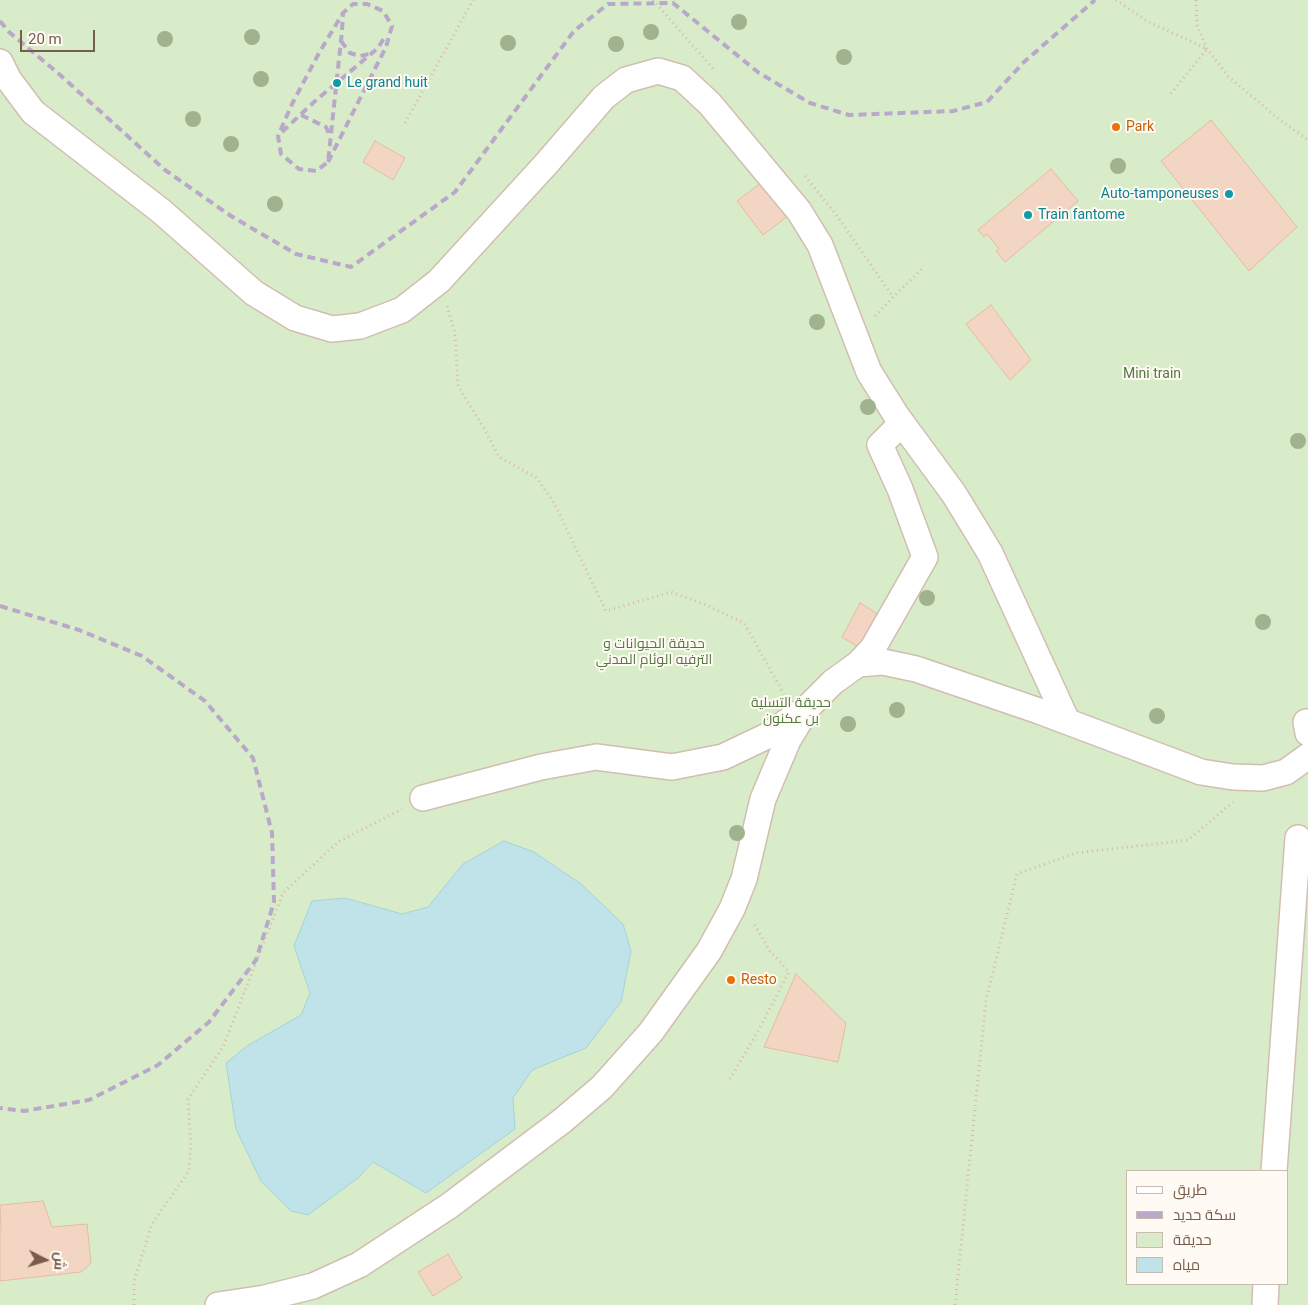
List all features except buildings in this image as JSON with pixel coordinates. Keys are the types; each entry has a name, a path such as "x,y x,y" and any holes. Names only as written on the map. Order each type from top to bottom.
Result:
{"lane":[{"path":"0,62 10,80 34,112 161,211 254,293 295,318 332,329 360,326 402,310 439,282 604,97 626,80 658,71 682,78 710,104 799,211 820,245 869,372 902,423 954,494 990,554 1067,722"},
{"path":"422,798 541,767 596,757 672,767 723,757 766,736 802,711 833,682 858,664 873,648 925,556 900,489 880,446 902,423"},
{"path":"858,664 883,662 916,669 1039,711 1201,772 1233,777 1263,778 1286,772 1308,756"},
{"path":"218,1305 265,1298 313,1286 359,1265 449,1206 562,1121 602,1087 651,1032 709,952 732,909 744,878 764,799 802,711"},
{"path":"678,747 723,757"},
{"path":"1274,1170 1298,838"},
{"path":"1265,1305 1266,1285"}],"path":[{"path":"405,123 473,0"},
{"path":"1116,0 1147,21 1207,50"},
{"path":"1196,0 1197,25 1207,50 1228,76 1276,117 1308,140"},
{"path":"1169,96 1207,50"},
{"path":"856,336 924,268"},
{"path":"439,282 455,333 458,386 499,457 537,478 554,503 606,611 671,592 704,604 744,623 802,711"},
{"path":"955,1305 986,1000 1017,874 1076,854 1188,840 1263,778"},
{"path":"134,1305 134,1281 152,1224 189,1171 191,1146 188,1099 223,1047 283,893 338,842 422,798"},
{"path":"730,1079 789,972 770,951 737,896"}],"green space":[{"name":"حديقة الحيوانات و الترفيه الوئام المدني","path":"0,0 1308,0 1308,1305 0,1305"}],"water":[{"path":"504,841 534,852 581,884 623,924 631,951 621,1002 586,1048 532,1070 513,1098 515,1129 426,1193 373,1162 358,1178 308,1215 291,1211 261,1181 236,1129 226,1063 247,1046 301,1015 310,993 294,946 312,901 345,898 402,914 428,907 463,864"}],"railway":[{"path":"0,21 9,32 59,74 165,170 231,216 296,254 351,267 455,192 574,31 608,4 673,3 759,73 810,103 849,115 953,111 987,102 1024,62 1095,0"},
{"path":"328,162 386,47 392,26 383,11 367,4 353,4 343,13 292,104 278,136 281,154 299,169 316,171 328,162 343,13"},
{"path":"282,132 314,102 378,48 384,38"},
{"path":"341,41 350,53 360,56 369,54"},
{"path":"301,115 326,127 330,136"},
{"path":"0,606 79,630 142,656 205,701 253,758 272,833 274,902 256,960 209,1022 158,1065 89,1100 24,1111 0,1108"}],"place":[{"name":"Le grand huit","path":"337,83"},
{"name":"Park","path":"1116,127"},
{"name":"Auto-tamponeuses","path":"1229,194"},
{"name":"Train fantome","path":"1028,215"},
{"name":"Resto","path":"731,980"}],"park label":[{"name":"Mini train","path":"1152,374"},
{"name":"حديقة التسلية بن عكنون","path":"791,712"}]}
